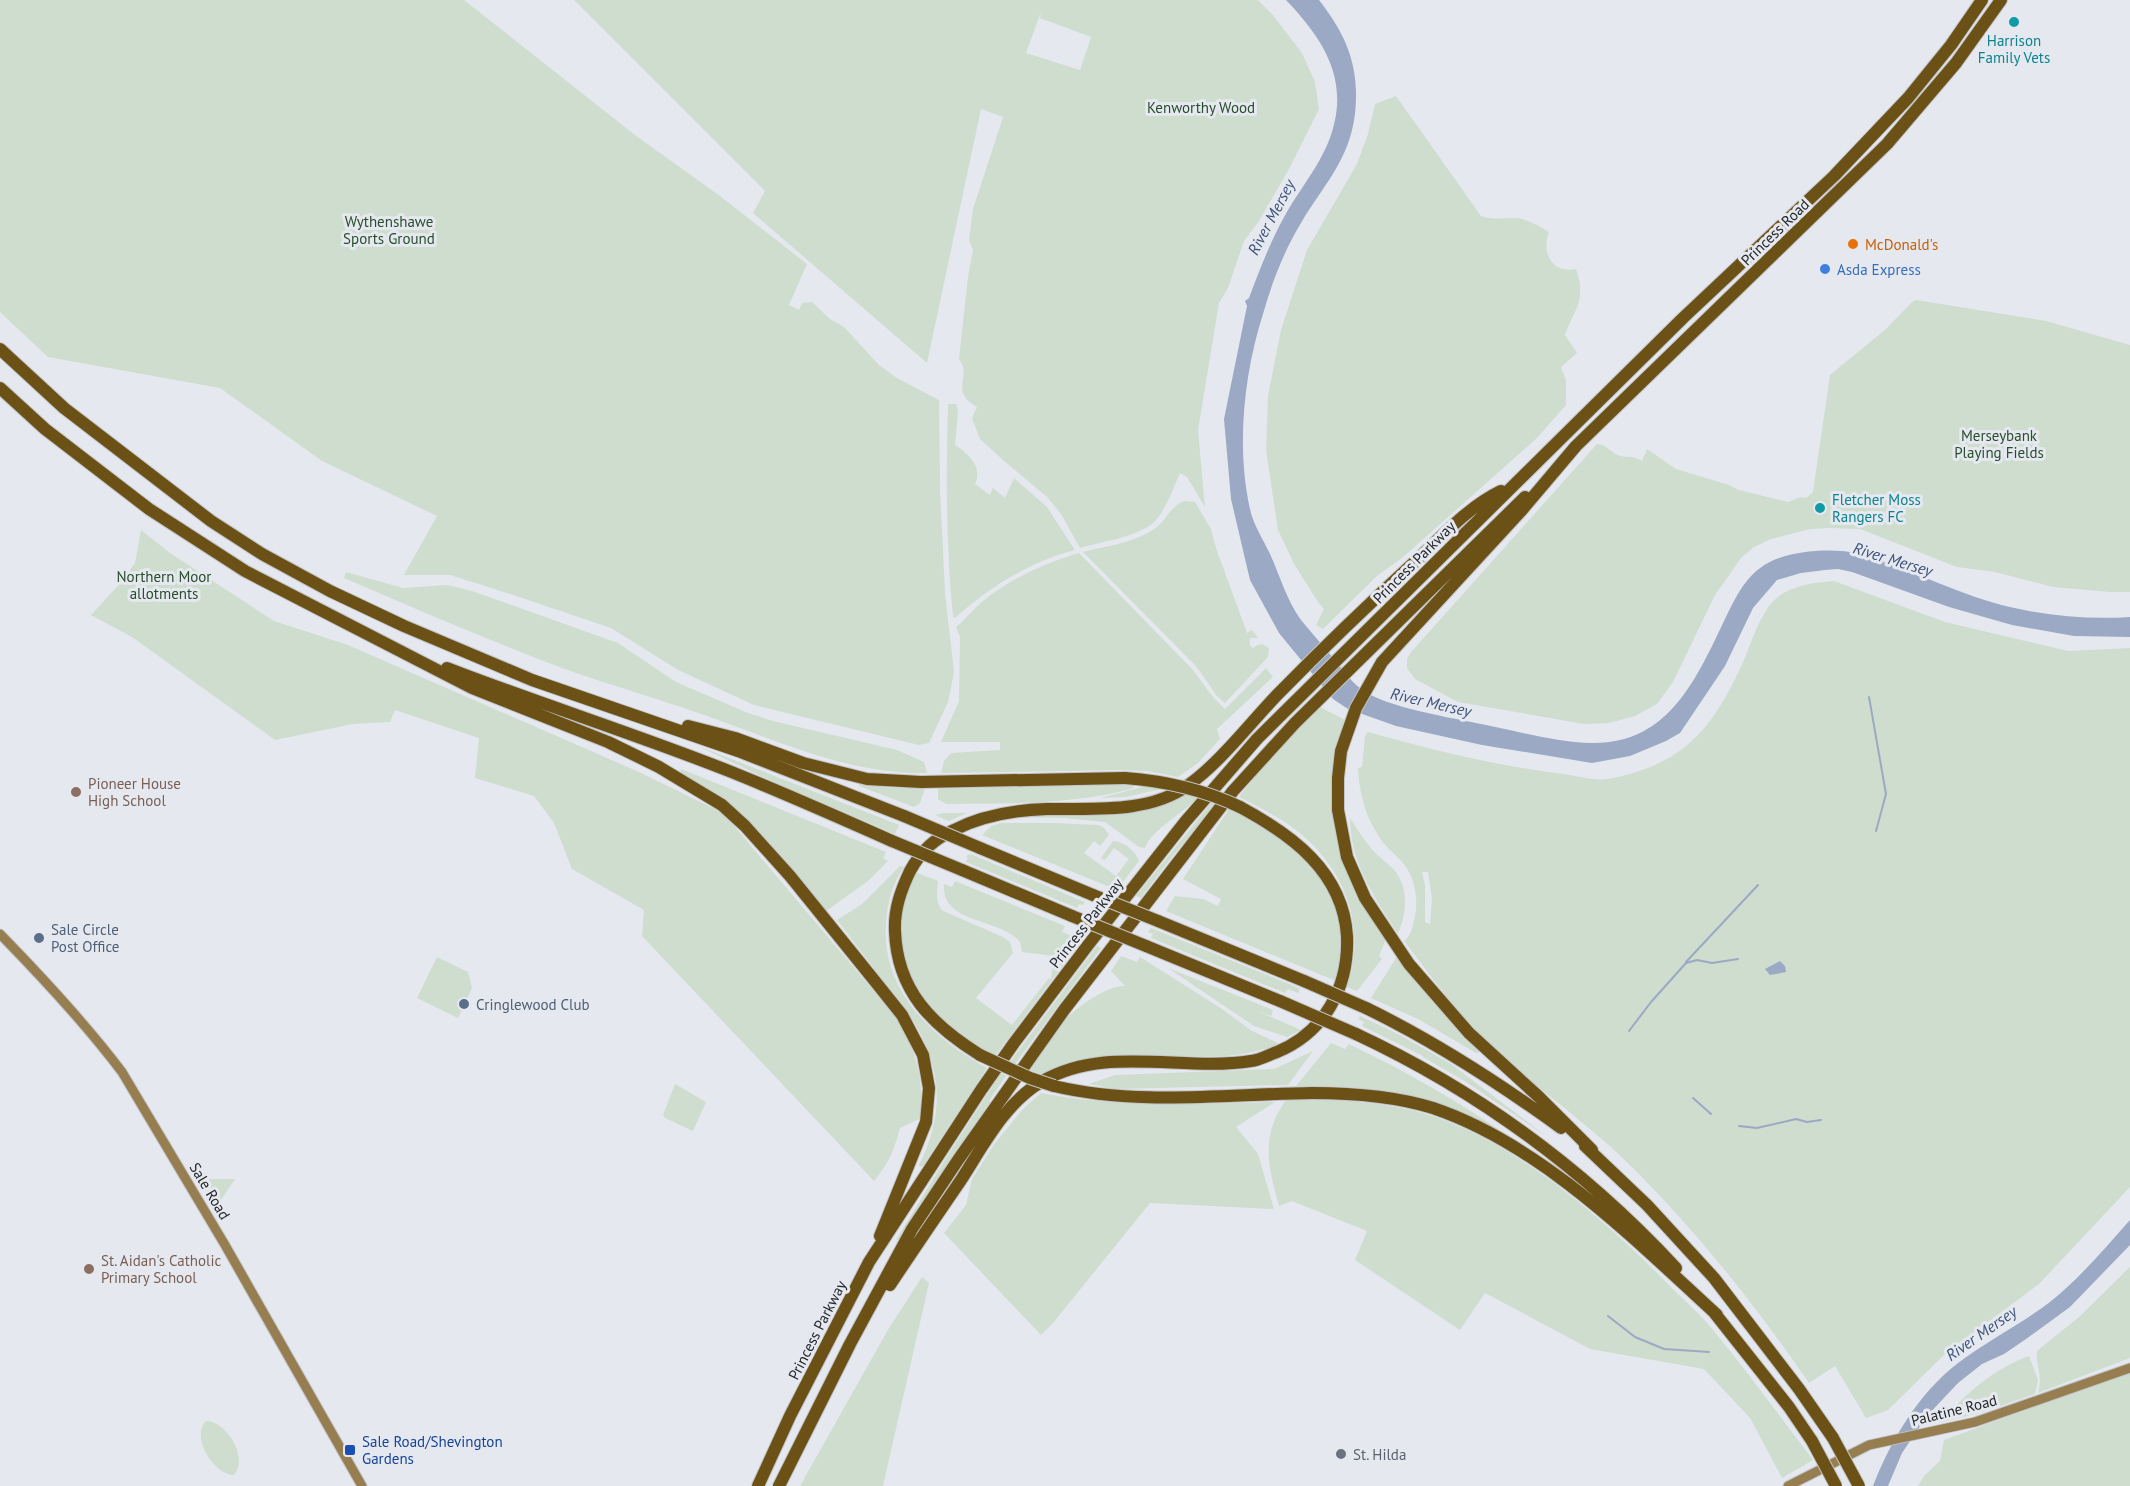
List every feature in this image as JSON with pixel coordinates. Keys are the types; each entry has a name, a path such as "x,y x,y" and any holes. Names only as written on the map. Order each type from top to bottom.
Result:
{"highway":[{"name":"Princess Road","path":"1543,457 1683,318 1834,176 1908,98 1951,45 1982,0"},
{"name":"Princess Road","path":"1553,472 1576,446 1695,329 1887,144 1956,63 2001,0"},
{"path":"0,349 64,408 211,521 262,554 366,609 532,680 738,751 904,816 1366,1008 1425,1038 1479,1070 1592,1150"},
{"path":"0,388 45,429 149,509 245,571 472,688 608,742 659,767 722,805 745,826 818,910 902,1015 919,1045 928,1077 930,1100 926,1122 869,1262"},
{"name":"Princess Parkway","path":"759,1483 790,1416 869,1262 981,1090 1053,990 1227,772 1287,709 1543,457"},
{"name":"Princess Parkway","path":"779,1486 850,1344 912,1229 1064,1010 1233,791 1295,723 1512,508 1553,472"},
{"path":"1553,472 1521,511 1399,643 1375,673 1356,708 1341,751 1338,810 1343,842 1365,898 1409,964 1469,1033 1539,1097 1647,1205 1714,1278 1799,1389 1833,1438 1859,1486"},
{"path":"1510,487 1482,500 1362,611 1186,787 1152,802 1117,808 1045,809 987,817 939,837 924,849 898,901 895,930 898,960 913,996 935,1023 956,1040 980,1055 1054,1086 1089,1093 1130,1097 1311,1093 1365,1095 1401,1100 1455,1117 1491,1134 1537,1162 1590,1202 1717,1315"},
{"path":"376,640 529,699 729,771 892,841 1280,1001 1356,1034 1451,1083 1506,1118 1593,1187 1641,1231 1717,1315 1789,1407 1812,1441 1836,1486"},
{"path":"608,706 735,738 803,763 867,779 921,782 1125,778 1189,787 1240,807 1277,828 1312,857 1335,888 1342,906 1347,935 1341,985 1326,1016 1308,1034 1291,1045 1253,1061 1222,1063 1129,1061 1098,1064 1075,1068 1040,1082 1017,1101 994,1130 850,1344"}],"main road":[{"name":"Sale Road","path":"0,934 43,978 122,1072 217,1231 362,1486"},
{"name":"Palatine Road","path":"1788,1486 1869,1444 1937,1431 1993,1416 2130,1368"}],"green space":[{"name":"Wythenshawe Sports Ground","path":"0,0 464,0 635,135 720,196 807,264 789,305 799,310 802,303 812,302 830,319 844,327 879,365 897,378 939,400 945,593 954,672 948,702 929,743 919,745 754,705 678,670 611,628 450,575 404,575 437,516 322,461 220,388 48,357 0,312"},
{"name":"Kenworthy Wood","path":"574,0 1258,0 1273,15 1302,53 1315,82 1319,109 1289,169 1259,221 1244,241 1228,288 1219,303 1198,430 1205,507 1187,477 1180,473 1170,498 1150,526 1110,541 1080,548 1061,514 1047,497 980,439 972,418 977,407 968,401 962,389 964,372 959,359 973,250 969,240 973,209 1003,117 981,109 927,363 753,213 765,191","holes":["1041,12 1040,18 1091,37 1080,70 1026,53"]},
{"path":"1396,96 1481,216 1519,218 1537,225 1549,232 1546,247 1550,260 1561,268 1576,269 1580,297 1565,335 1577,353 1561,367 1566,380 1566,405 1537,438 1402,558 1378,575 1323,629 1316,625 1324,609 1294,564 1278,530 1266,450 1268,396 1281,330 1307,250 1357,164 1368,134 1375,104"},
{"name":"Merseybank Playing Fields","path":"1916,300 2046,321 2130,345 2130,592 2053,587 1995,572 1957,567 1860,529 1810,529 1771,539 1754,547 1741,558 1715,595 1673,682 1657,704 1635,716 1609,723 1584,724 1458,702 1415,679 1407,668 1407,659 1411,652 1597,444 1603,445 1618,455 1642,461 1647,449 1676,469 1739,490 1788,502 1800,497 1806,498 1813,492 1830,375 1886,329"},
{"path":"948,404 956,404 958,411 955,445 970,457 976,467 975,484 990,495 993,488 1005,498 1014,478 1047,507 1075,550 1042,561 1011,577 982,596 955,618 953,617 948,537"},
{"path":"1184,501 1195,502 1211,529 1247,633 1252,630 1258,638 1250,638 1250,645 1253,648 1261,645 1269,648 1268,657 1225,703 1217,696 1196,666 1083,552 1129,541 1146,534 1158,526 1175,507"},
{"name":"Northern Moor allotments","path":"141,530 170,553 274,621 348,645 639,772 723,813 904,1027 919,1072 921,1106 919,1119 900,1128 890,1156 874,1181 642,936 644,910 572,869 554,823 534,796 475,778 479,738 395,710 390,722 353,724 275,740 132,637 91,615 123,580 135,563"},
{"path":"1079,553 1192,669 1225,709 1266,668 1273,677 1217,729 1220,739 1198,763 1178,777 1148,771 1118,770 941,773 944,761 951,753 1000,750 1000,742 941,742 959,701 960,637 956,627 983,601 1016,579"},
{"path":"346,572 403,588 447,585 472,591 618,643 676,682 748,713 897,750 924,762 927,773 898,772 842,762 580,674 479,635 344,578"},
{"path":"1834,581 1945,622 2068,651 2130,648 2130,1187 2039,1284 1944,1355 1888,1410 1866,1418 1835,1366 1809,1383 1726,1271 1657,1193 1616,1152 1488,1043 1444,994 1404,941 1410,933 1415,914 1414,883 1403,863 1383,843 1373,828 1361,794 1358,768 1362,767 1365,736 1368,732 1489,762 1592,779 1608,779 1658,764 1677,753 1708,724 1721,705 1744,660 1761,618 1775,599 1798,587","holes":["1422,872 1428,872 1432,899 1430,924 1425,922 1425,885"]},
{"path":"1320,707 1347,721 1339,837 1386,939 1379,956 1382,959 1357,991 1347,987 1353,962 1355,938 1351,914 1344,891 1333,870 1319,851 1301,834 1275,816 1239,797 1272,755"},
{"path":"696,745 899,825 895,834 788,789"},
{"path":"681,769 886,852 883,858 888,861 868,881 826,911 789,866 680,774"},
{"path":"859,784 894,788 925,788 920,803 914,807 859,786"},
{"path":"1133,784 1134,788 1088,798 1041,802 946,804 938,799 938,789"},
{"path":"1146,786 1162,789 1125,797 1100,798"},
{"path":"1181,793 1197,798 1161,828 1148,841 1145,848 1139,847 1105,822 1018,817"},
{"path":"1212,802 1217,804 1171,858 1141,898 1136,896"},
{"path":"1229,809 1279,838 1319,875 1332,897 1340,921 1341,949 1336,981 1166,911 1175,896 1203,899 1218,906 1221,899 1183,879"},
{"path":"967,813 949,821 935,815"},
{"path":"1350,818 1365,841 1395,871 1403,885 1405,909 1398,933 1372,893 1359,864 1351,834"},
{"path":"1001,823 1099,825 1109,835 1100,846 1094,841 1084,853 1116,876 1129,859 1114,848 1105,860 1101,858 1113,841 1129,847 1139,861 1117,890 982,835 991,826"},
{"path":"969,854 1085,902 1083,905 1079,904 1077,908 966,862"},
{"path":"900,866 904,867 893,887 886,924 887,948 892,970 914,1010 930,1027 948,1043 987,1068 923,1166 920,1167 928,1145 936,1107 934,1070 928,1051 909,1014 837,920 862,904"},
{"path":"915,872 938,881 938,900 943,911 1010,942 1013,953 976,998 1012,1025 1049,978 1051,979 1054,956 1022,952 1020,942 1011,934 961,914 952,907 946,897 944,884 952,887 955,881 1065,926 1062,932 1082,940 995,1056 947,1024 922,997 912,981 901,944 900,923 903,902"},
{"path":"1151,928 1300,989 1298,993 1288,989 1285,993 1151,938 1153,934 1148,932"},
{"path":"1097,946 1101,948 1015,1064 1010,1062"},
{"path":"1398,955 1449,1019 1480,1052 1476,1053 1418,1019 1371,998"},
{"path":"1121,956 1137,962 1140,957 1222,1009 1252,1031 1278,1045 1224,1056 1107,1057 1063,1066 1044,1075 1027,1069 1076,1009 1110,989 1125,986 1111,971"},
{"path":"437,957 468,972 472,988 458,1018 417,998"},
{"path":"1168,968 1273,1010 1271,1016 1257,1011 1301,1030 1287,1037 1254,1026"},
{"path":"1360,1016 1400,1035 1451,1064 1546,1136 1423,1056 1362,1026 1364,1022 1358,1019"},
{"path":"1331,1043 1345,1049 1349,1044 1392,1066 1454,1101 1514,1141 1459,1113 1409,1096 1357,1088 1296,1086"},
{"path":"1313,1051 1288,1085 1115,1089 1089,1084 1115,1075 1274,1069"},
{"path":"1001,1073 1006,1076 989,1101 992,1103 899,1241 896,1240 946,1158"},
{"path":"675,1084 706,1102 693,1131 663,1115"},
{"path":"1041,1093 1128,1103 1275,1102 1236,1127 1258,1154 1274,1209 1150,1203 1041,1335 944,1233 966,1205 972,1179 995,1143 1023,1109"},
{"path":"1286,1100 1363,1102 1420,1112 1470,1132 1502,1148 1533,1168 1564,1190 1621,1238 1703,1319 1739,1362 1813,1460 1782,1478 1750,1418 1704,1369 1590,1349 1485,1293 1460,1330 1355,1260 1367,1231 1292,1201 1279,1206 1272,1178 1269,1139 1272,1126"},
{"path":"199,1179 235,1179 219,1203 212,1201"},
{"path":"2130,1267 2130,1358 2038,1393 2040,1381 2037,1351 2079,1317"},
{"path":"922,1277 929,1283 883,1486 800,1486 889,1328"},
{"path":"2029,1356 2038,1380 2035,1394 1986,1411 1940,1423 1980,1384 2003,1368"},
{"path":"2130,1372 2130,1486 1918,1486 1924,1476 1940,1461 1944,1440"},
{"path":"206,1421 221,1427 234,1442 239,1459 234,1475 219,1469 206,1454 201,1436"}],"water":[{"path":"1286,0 1319,0 1337,26 1353,67 1355,114 1352,131 1341,159 1301,223 1274,279 1251,361 1244,410 1243,461 1253,520 1296,613 1361,689 1372,696 1403,707 1539,736 1592,743 1619,740 1642,732 1661,719 1677,703 1704,662 1735,599 1753,574 1769,562 1779,558 1819,551 1860,554 1975,597 2025,610 2078,617 2130,617 2130,637 2074,636 2012,625 1949,607 1852,572 1838,569 1825,570 1801,573 1777,580 1753,608 1725,666 1680,733 1630,756 1592,763 1482,745 1396,726 1348,709 1333,699 1279,633 1250,580 1231,499 1224,419 1247,306 1245,301 1249,298 1282,221 1324,152 1335,122 1336,83 1331,65 1313,32"},
{"path":"1780,961 1785,966 1786,972 1770,975 1765,969"},
{"path":"2130,1220 2130,1245 2070,1307 2004,1354 1982,1364 1958,1383 1927,1416 1902,1453 1888,1486 1873,1486 1897,1435 1930,1389 1958,1363 2061,1293"}],"waterway":[{"path":"1869,697 1886,794 1876,831"},
{"path":"1686,962 1758,885"},
{"path":"1629,1031 1686,963 1697,960 1712,963 1738,959"},
{"path":"1693,1098 1711,1114"},
{"path":"1739,1126 1757,1128 1796,1119 1807,1122 1821,1120"},
{"path":"1608,1316 1635,1337 1664,1349 1709,1352"}],"place":[{"name":"Harrison Family Vets","path":"2014,22"},
{"name":"McDonald's","path":"1853,244"},
{"name":"Asda Express","path":"1825,269"},
{"name":"Fletcher Moss Rangers FC","path":"1820,508"},
{"name":"Pioneer House High School","path":"76,792"},
{"name":"Sale Circle Post Office","path":"39,938"},
{"name":"Cringlewood Club","path":"464,1004"},
{"name":"St. Aidan's Catholic Primary School","path":"89,1269"},
{"name":"Sale Road/Shevington Gardens","path":"350,1450"},
{"name":"St. Hilda","path":"1341,1454"}],"water label":[{"name":"River Mersey","path":"1271,217"},
{"name":"River Mersey","path":"1893,559"},
{"name":"River Mersey","path":"1431,702"},
{"name":"River Mersey","path":"1981,1333"}]}
